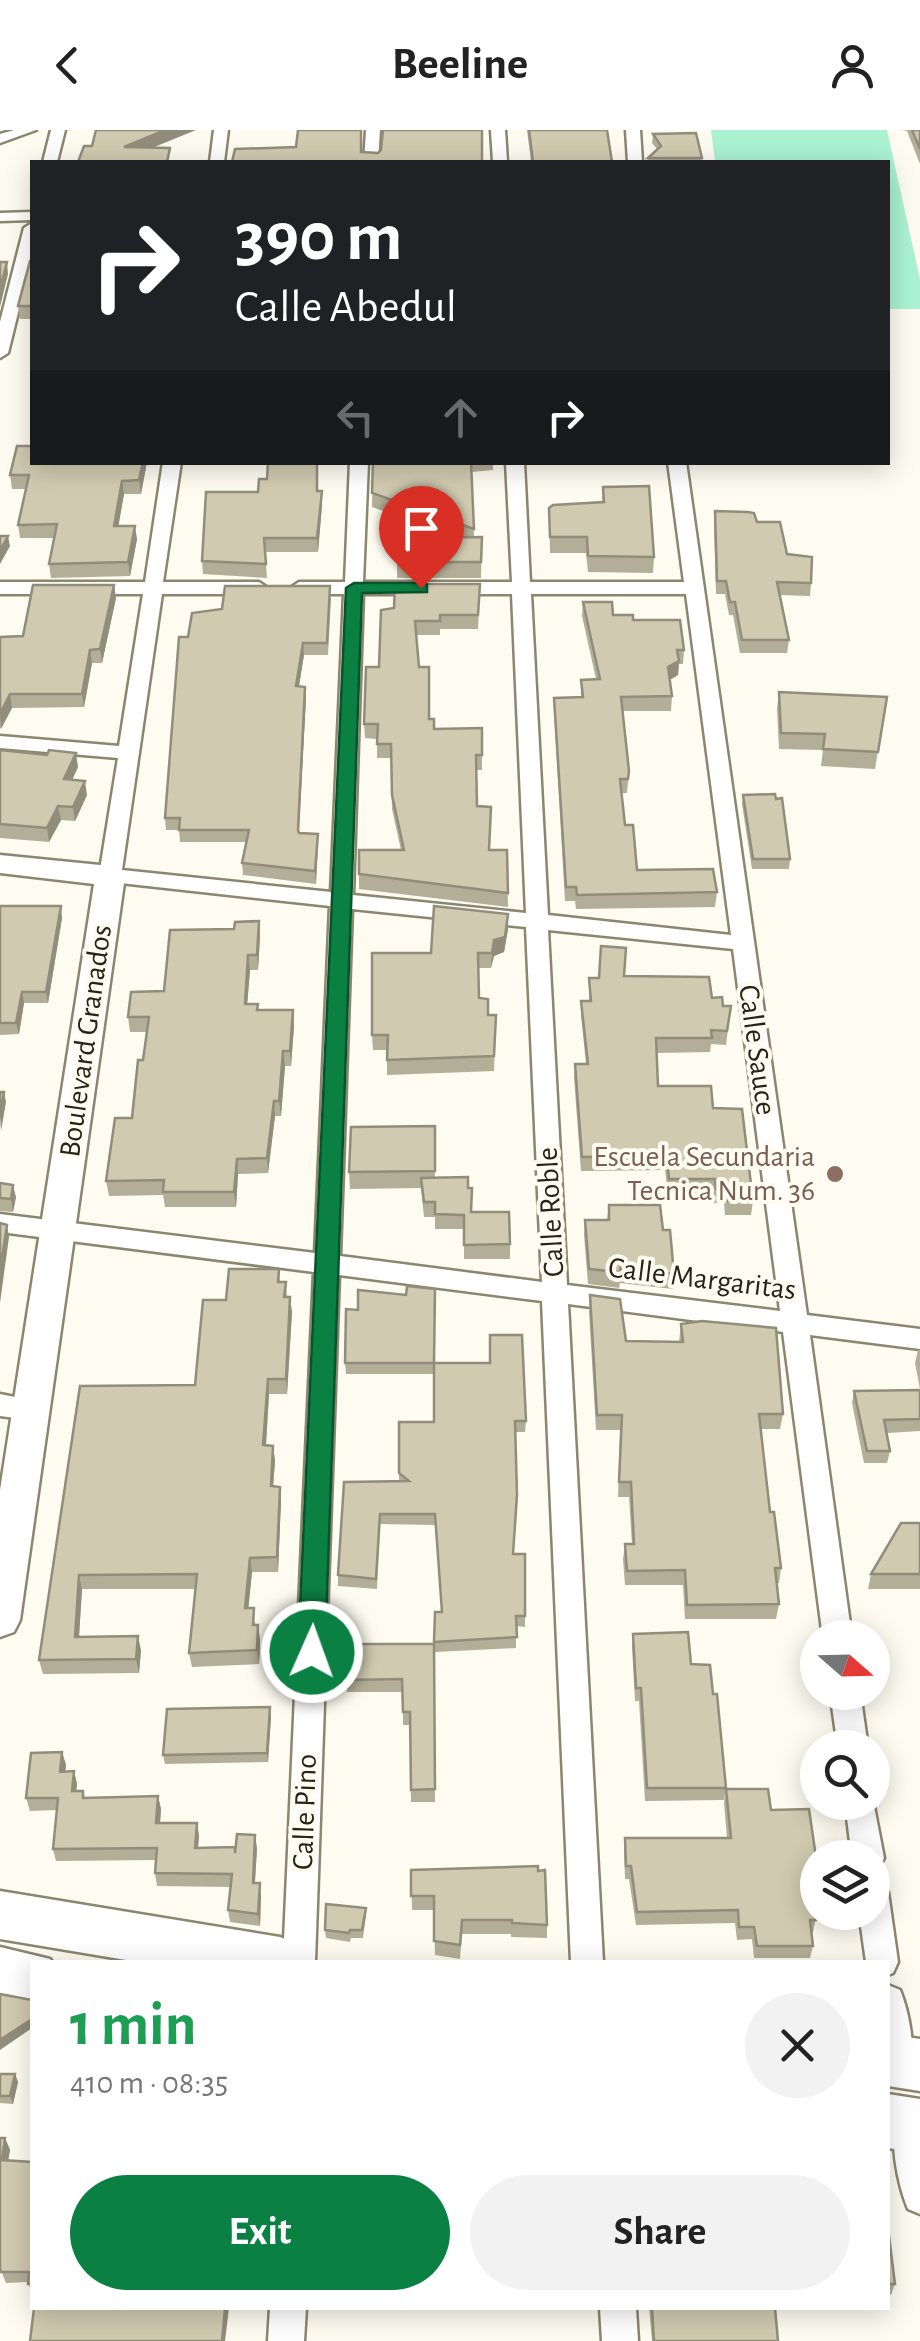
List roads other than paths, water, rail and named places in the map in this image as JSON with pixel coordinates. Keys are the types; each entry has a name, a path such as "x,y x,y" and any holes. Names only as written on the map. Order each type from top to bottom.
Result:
{"main road":[{"path":"0,1915 268,1960"},
{"path":"0,1972 30,1978"}],"street":[{"path":"0,139 29,130"},
{"path":"50,160 58,130"},
{"path":"216,160 222,130"},
{"path":"371,160 372,130"},
{"path":"498,130 500,160"},
{"path":"633,130 635,160"},
{"path":"0,217 30,216"},
{"path":"0,353 30,236"},
{"name":"Boulevard Granados","path":"0,1619 16,1407 58,1230 172,465"},
{"name":"Calle Pino","path":"299,1960 359,465"},
{"name":"Calle Roble","path":"515,465 586,1960"},
{"name":"Calle Sauce","path":"677,465 836,1620"},
{"path":"0,588 694,588"},
{"path":"0,742 129,753"},
{"path":"0,864 742,944"},
{"name":"Calle Margaritas","path":"0,1223 920,1338"},
{"path":"877,1930 882,1960"},
{"path":"890,2011 901,2062"},
{"path":"906,2124 920,2198"},
{"path":"286,2341 288,2310"},
{"path":"618,2310 620,2341"}],"place":[{"name":"Escuela Secundaria Tecnica Num. 36","path":"835,1174"}]}
